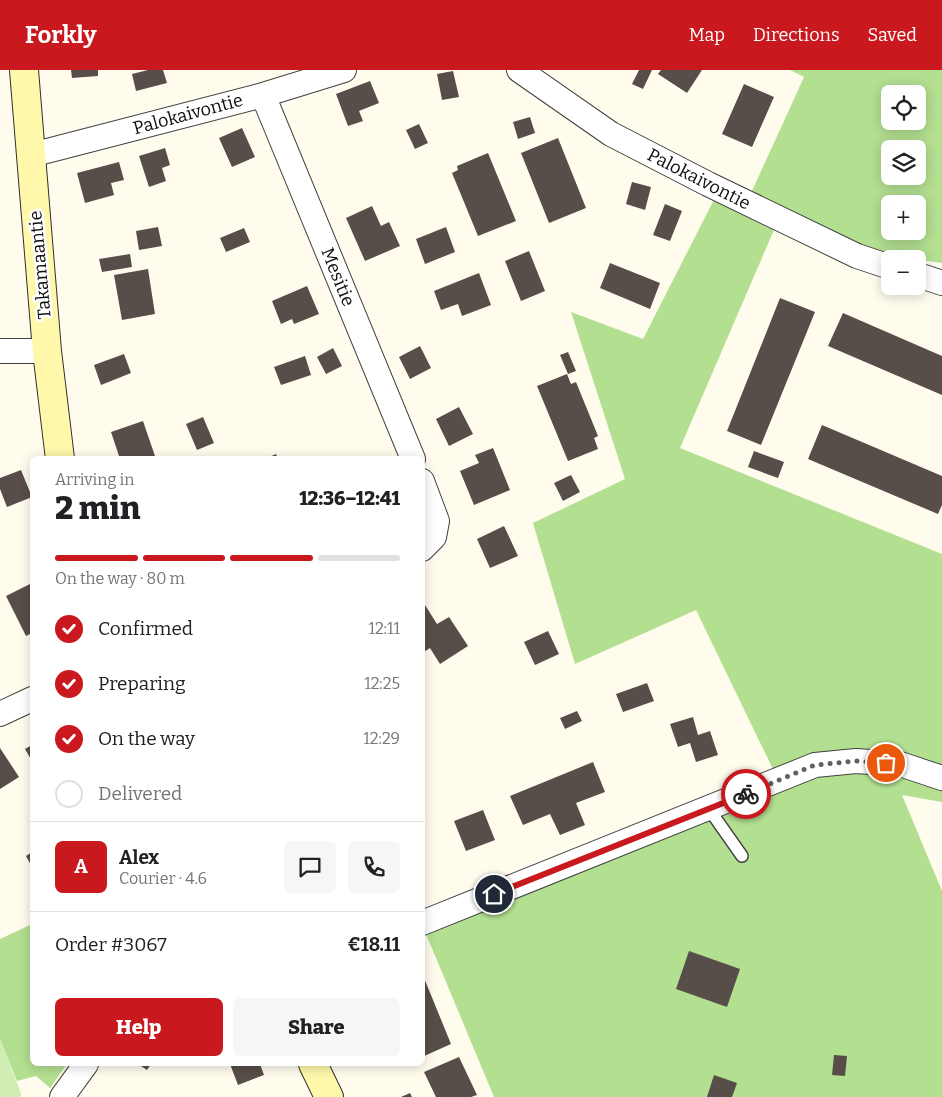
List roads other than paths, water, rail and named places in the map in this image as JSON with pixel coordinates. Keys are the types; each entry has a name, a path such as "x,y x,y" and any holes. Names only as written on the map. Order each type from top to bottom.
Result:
{"street":[{"name":"Takamaantie","path":"24,70 47,351 60,456"},
{"name":"Palokaivontie","path":"31,153 43,152 263,95 344,70"},
{"name":"Palokaivontie","path":"519,70 611,134 708,184 857,256 881,264"},
{"name":"Mesitie","path":"263,95 412,456"},
{"path":"926,278 942,283"},
{"path":"0,351 47,351"},
{"path":"425,489 437,521 434,537 425,546"},
{"path":"0,714 30,700"},
{"path":"425,922 815,765 856,761 900,764 942,778"},
{"path":"62,1097 85,1066"},
{"path":"314,1066 329,1097"}],"lane":[{"path":"709,809 742,856"}]}
